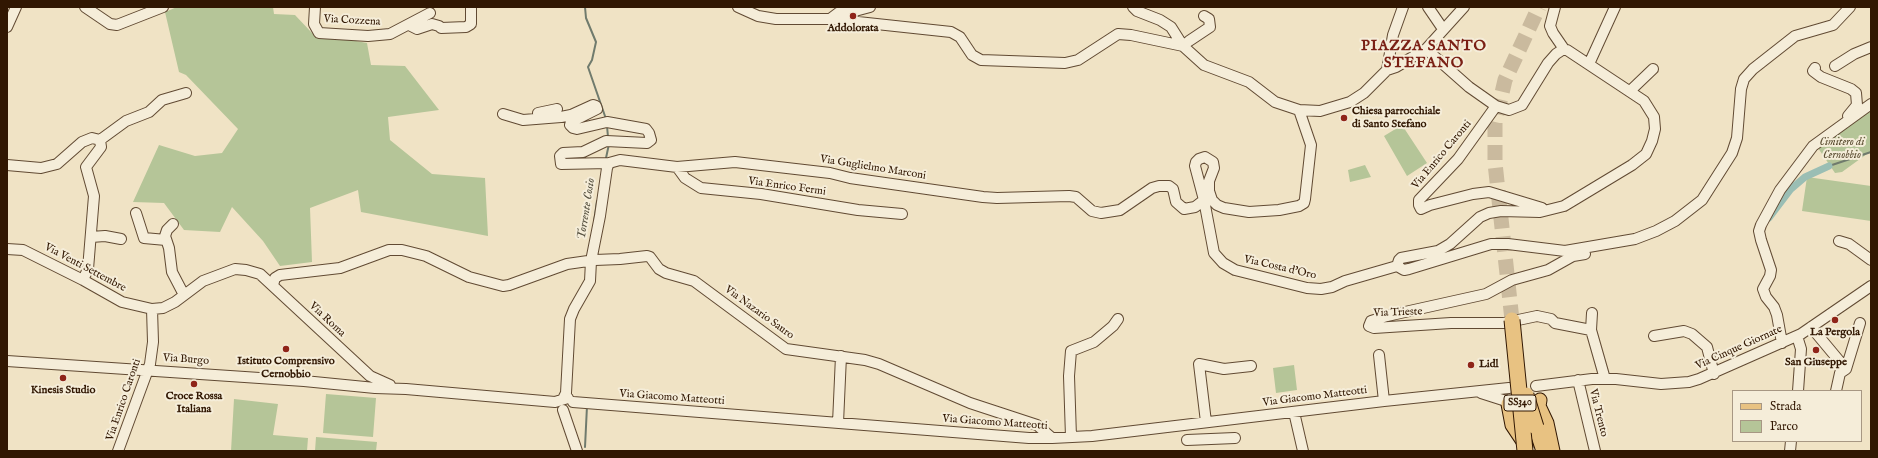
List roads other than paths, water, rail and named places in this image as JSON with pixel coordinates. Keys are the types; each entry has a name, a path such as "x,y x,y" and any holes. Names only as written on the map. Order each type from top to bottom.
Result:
{"highway":[{"name":"SS340","path":"1512,320 1524,451"},
{"path":"1517,370 1544,451"},
{"name":"SS340","path":"1519,451 1523,436"}],"main road":[{"path":"1539,393 1539,406 1547,423 1553,451"},
{"path":"1507,403 1512,425 1529,451"}],"street":[{"path":"7,34 7,28 16,7"},
{"path":"85,7 110,24 117,25 163,7"},
{"name":"Via Cozzena","path":"315,7 314,24 319,33 375,36 390,34 409,25"},
{"path":"430,13 409,25 417,29 432,24 441,28 466,27 471,24 471,7"},
{"path":"738,7 758,16 776,19 830,19 951,32 960,37 972,55 982,60 1065,63 1078,60 1118,34 1131,35 1183,46"},
{"path":"830,19 838,13 870,7"},
{"path":"1133,7 1137,11 1160,20 1171,27 1183,46 1204,66 1249,82 1275,102 1299,110 1320,111 1350,102 1364,93 1387,70 1396,67 1426,49 1464,7"},
{"path":"1387,70 1395,29 1403,7"},
{"path":"1428,7 1443,29"},
{"path":"1555,7 1550,26 1553,34 1564,49 1644,100 1654,117 1655,128 1652,141 1646,154 1632,165 1574,200 1550,210 1540,212 1501,211 1480,216 1450,244 1438,251 1401,258 1397,266 1404,270 1491,244 1508,244 1565,251 1635,239 1656,231 1675,220 1702,200 1732,153 1737,138 1741,89 1744,79 1753,69 1795,36 1833,25 1850,7"},
{"path":"1589,64 1615,7"},
{"path":"1183,46 1210,27 1209,19 1204,16"},
{"path":"1835,66 1854,54 1871,47"},
{"path":"1426,49 1469,87 1496,106 1509,110 1522,105 1548,63 1556,54 1564,49"},
{"path":"1798,166 1796,162 1817,136 1847,116 1857,105 1858,101 1854,90 1821,77 1813,71 1815,68"},
{"path":"1630,91 1653,69"},
{"path":"100,140 126,121 149,112 162,100 186,93"},
{"path":"1782,343 1776,311 1766,297 1763,289 1770,276 1771,270 1759,231 1780,190 1813,146 1871,104"},
{"name":"Via Guglielmo Marconi","path":"514,116 523,120 561,117 571,115 593,105 597,109 571,122 570,125 573,128 610,122 646,130 649,133 651,140 647,143 608,141 583,152 563,153 560,156 561,164 609,162 620,160 677,168 736,162 830,173 850,178 990,198 1069,196 1076,197 1092,211 1101,213 1120,210 1152,188 1159,186 1169,186 1173,189 1176,202 1184,208 1195,207 1204,200"},
{"name":"Via Enrico Caronti","path":"1496,106 1458,158 1420,200 1418,205 1421,209 1430,205 1473,194 1489,192 1550,210"},
{"path":"503,114 514,116 516,112 524,114 543,113 558,109"},
{"name":"Via Costa d'Oro","path":"1299,110 1311,145 1310,167 1304,203 1299,206 1279,210 1249,212 1224,208 1217,205 1212,200 1209,191 1209,181 1214,165 1211,159 1206,157 1199,159 1195,166 1204,200 1214,253 1223,262 1235,270 1307,288 1321,289 1332,287 1397,266"},
{"path":"7,165 41,168 57,164 82,142 92,138 100,140"},
{"path":"83,280 88,269 94,196 86,167 101,147 100,140"},
{"path":"577,451 565,404 570,318 589,284 591,261 609,162"},
{"name":"Via Enrico Fermi","path":"677,168 692,184 708,190 761,194 858,210 902,214"},
{"path":"136,213 144,238 166,240"},
{"path":"152,309 163,308 184,295 172,272 169,248 165,236 167,230 173,224"},
{"path":"91,237 106,236 121,239"},
{"path":"1839,241 1849,244 1871,260"},
{"name":"Via Trieste","path":"1591,330 1555,323 1551,319 1537,316 1504,323 1451,323 1374,328 1370,327 1369,324 1371,321 1387,316 1486,294 1512,280 1548,270 1573,256 1610,248 1616,242"},
{"name":"Via Venti Settembre","path":"7,250 23,250 83,280 122,302 152,309"},
{"path":"273,285 275,278 280,275 340,268 388,250 402,250 426,256 465,276 483,282 503,286 520,282 559,266 591,261"},
{"name":"Via Nazario Sauro","path":"591,261 620,259 634,256 650,257 659,269 666,273 694,281 736,310 786,349 841,356 879,364 970,403 1037,425 1052,438"},
{"name":"Via Roma","path":"184,295 203,281 235,268 260,274 373,384 406,389 565,404 586,404"},
{"name":"Via Cinque Giornate","path":"1539,393 1554,384 1578,380 1605,379 1660,384 1688,382 1714,374 1797,336 1871,286"},
{"name":"Via Enrico Caronti","path":"118,451 135,410 150,364 153,342 152,309"},
{"path":"1592,313 1591,330 1605,379"},
{"path":"1071,437 1069,385 1071,352 1094,342 1113,326 1118,319"},
{"path":"1836,390 1840,373 1846,369 1860,323"},
{"path":"1811,327 1846,369"},
{"path":"1654,336 1684,331 1692,334 1707,347 1714,374"},
{"path":"1797,336 1801,349 1798,390"},
{"path":"1379,355 1384,401"},
{"path":"838,422 841,356"},
{"name":"Via Burgo","path":"7,361 373,384"},
{"path":"1202,439 1204,422 1199,364 1224,369 1251,366"},
{"name":"Via Trento","path":"1578,380 1595,451"},
{"path":"1529,384 1539,393 1533,405 1516,407 1507,403 1505,393 1509,388 1516,385 1529,384"},
{"name":"Via Giacomo Matteotti","path":"586,404 838,422 1029,438 1052,438 1509,388"},
{"name":"Via Giacomo Matteotti","path":"1473,392 1489,395 1507,403"},
{"path":"1294,412 1303,451"},
{"path":"1187,440 1235,438"}],"waterway":[{"name":"Torrente Cosio","path":"585,7 586,18 596,42 592,60 588,67 606,119"},
{"name":"Torrente Cosio","path":"607,126 608,137"},
{"name":"Torrente Cosio","path":"606,158 609,144"},
{"path":"1829,166 1871,152"},
{"path":"1769,218 1791,189 1805,177 1829,166"},
{"name":"Torrente Cosio","path":"594,222 597,201"},
{"name":"Torrente Cosio","path":"585,447 587,406"}],"tunnel":[{"path":"1512,320 1495,163 1495,123 1505,80 1539,7"}],"place":[{"name":"Addolorata","path":"853,16"},
{"name":"Chiesa parrocchiale di Santo Stefano","path":"1344,118"},
{"name":"La Pergola","path":"1835,320"},
{"name":"Istituto Comprensivo Cernobbio","path":"286,349"},
{"name":"San Giuseppe","path":"1816,350"},
{"name":"Lidl","path":"1471,365"},
{"name":"Kinesis Studio","path":"63,378"},
{"name":"Croce Rossa Italiana","path":"194,384"}],"district":[{"name":"PIAZZA SANTO STEFANO","path":"1424,56"}],"park label":[{"name":"Cimitero di Cernobbio","path":"1842,149"}]}
